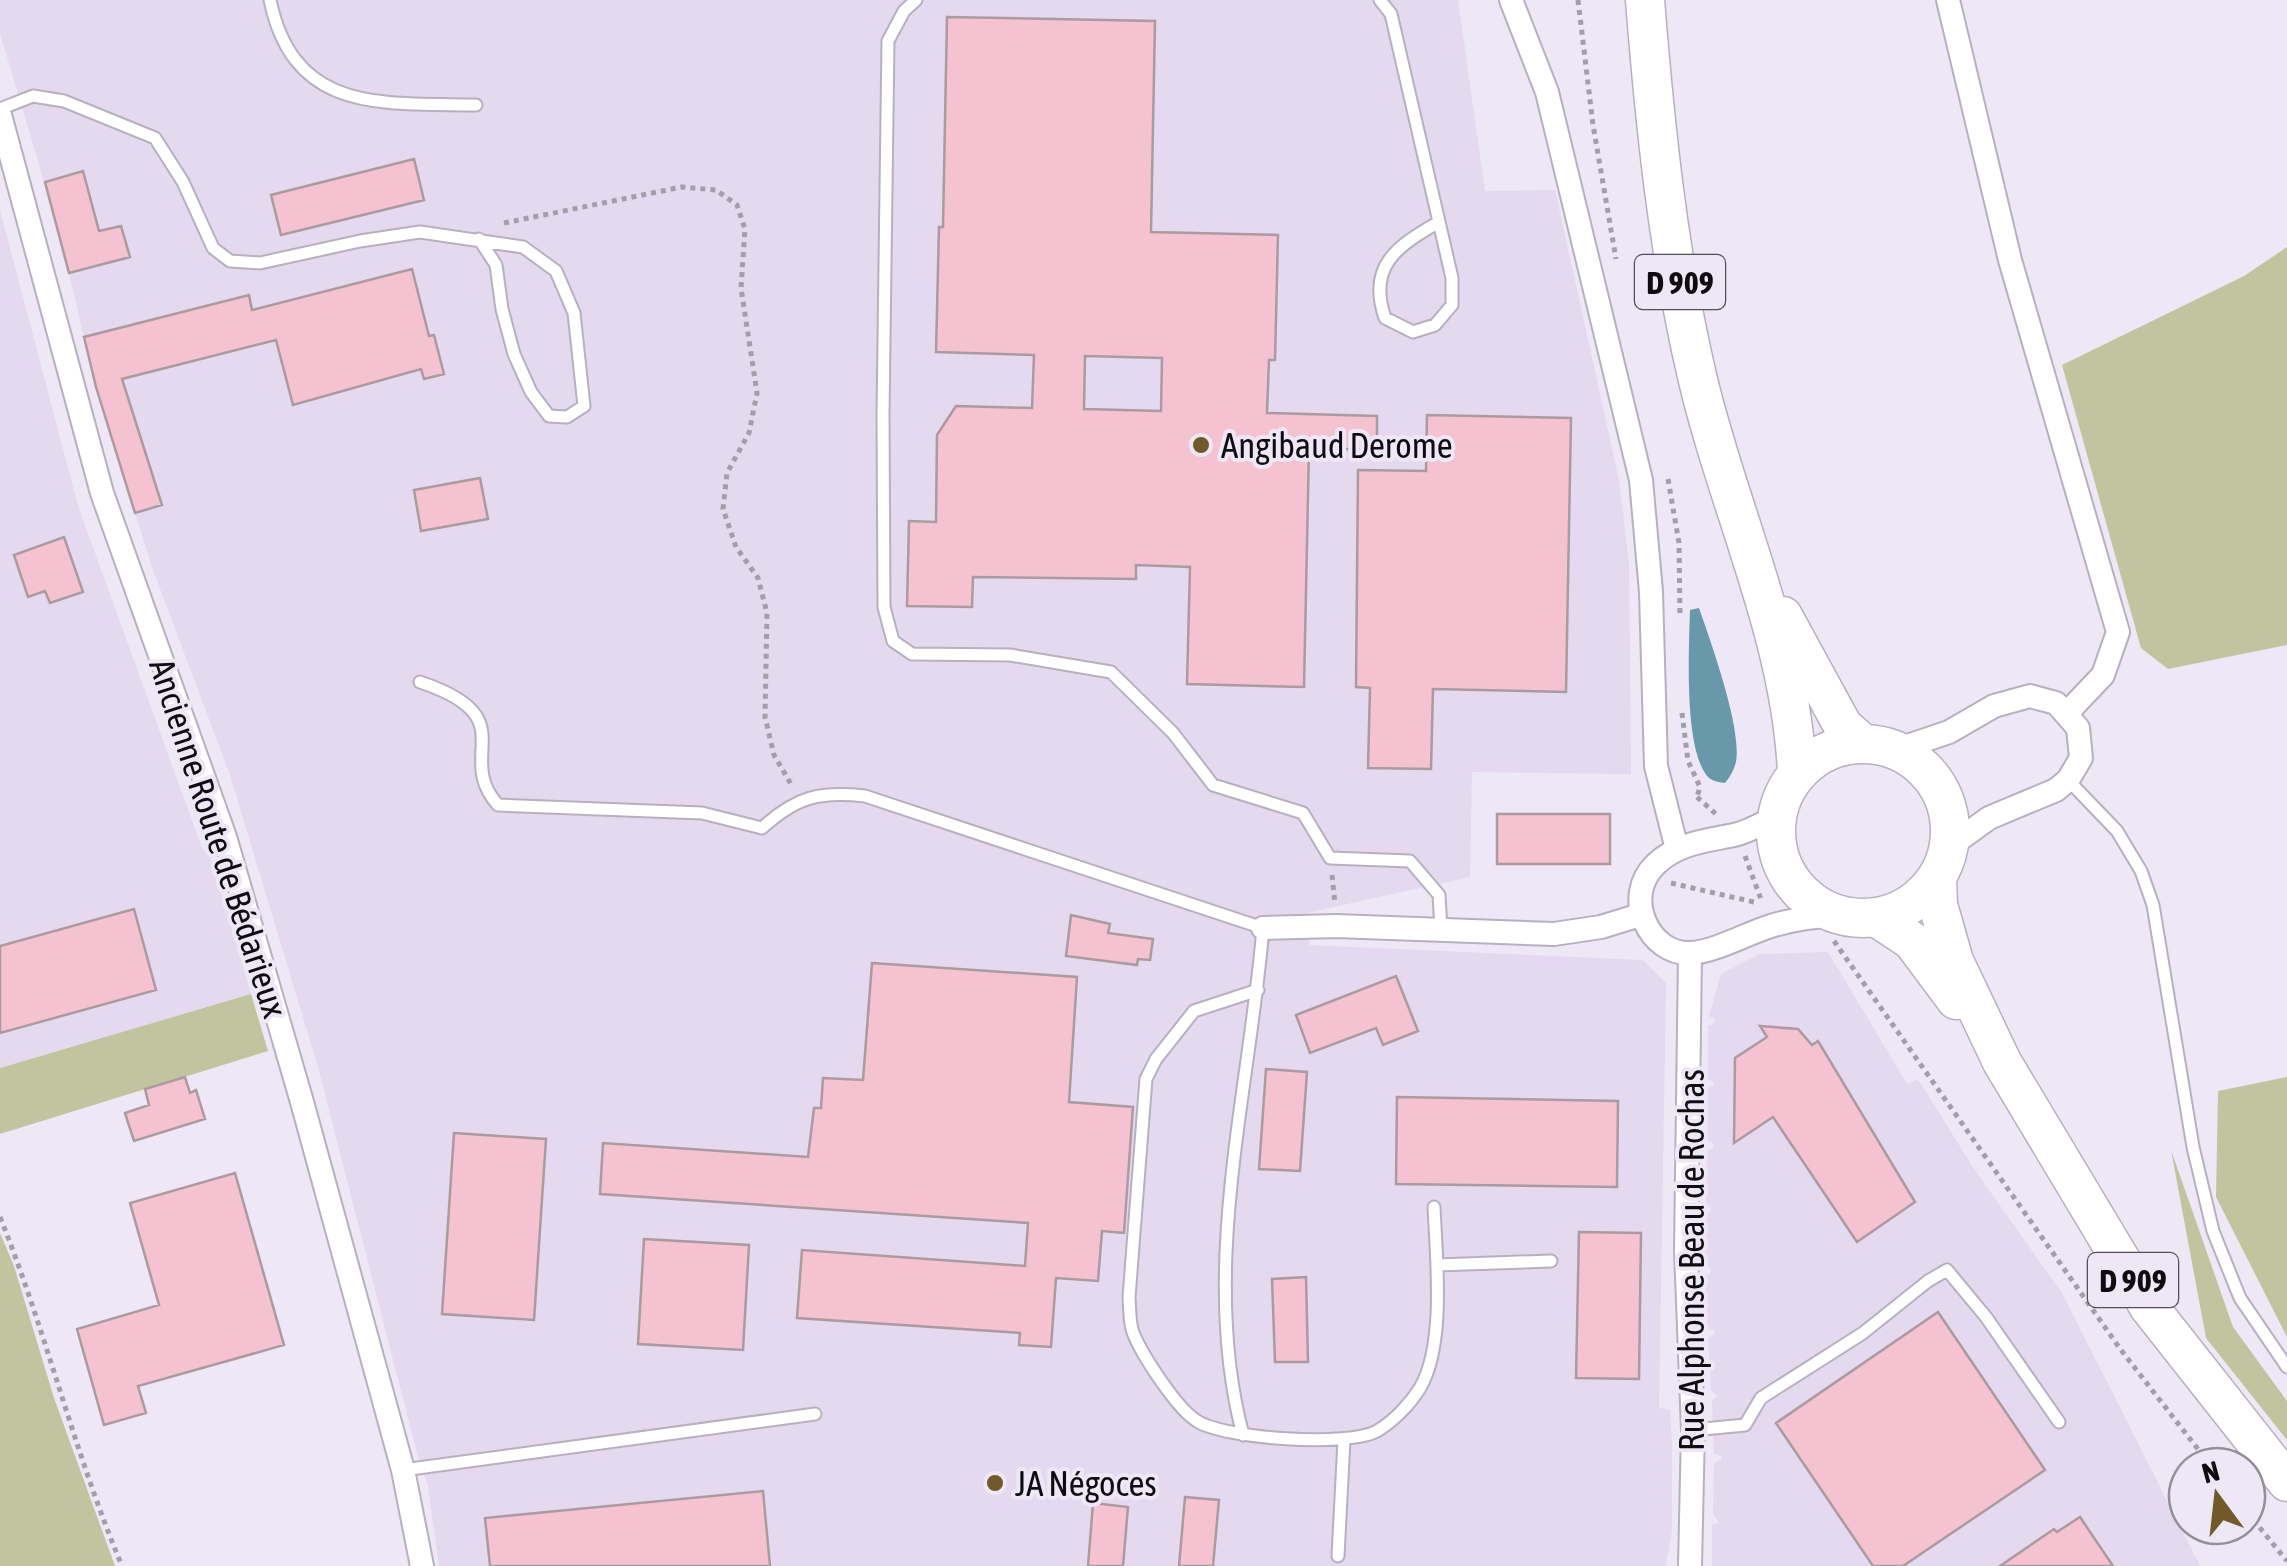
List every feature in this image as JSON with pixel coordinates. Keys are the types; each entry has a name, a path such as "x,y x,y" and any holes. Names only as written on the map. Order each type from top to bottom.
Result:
{"main road":[{"name":"D 909","path":"1645,0 1659,168 1697,377 1778,650 1796,746 1797,774"},
{"name":"D 909","path":"1751,556 1844,726 1879,747"},
{"path":"1838,747 1879,747 1917,762 1933,778 1945,800 1950,823 1943,862 1921,896 1900,910 1849,924 1796,889 1782,867 1776,817 1783,794 1815,758 1838,747"},
{"name":"D 909","path":"1943,862 1938,905 1954,960 2002,1062"},
{"name":"D 909","path":"1849,924 1912,941 2002,1062 2149,1307 2287,1482"}],"street":[{"path":"1512,0 1552,109 1642,480 1651,592 1656,766 1677,848"},
{"path":"1948,0 2010,260 2118,632 2103,675 2068,713"},
{"name":"Ancienne Route de Bédarieux","path":"0,112 102,493 225,837 302,1102 402,1470 422,1566"},
{"path":"1879,747 1949,732 1994,706 2030,696 2044,698 2068,713 2078,728 2082,758 2068,780 2056,790 1988,818 1943,862"},
{"path":"1776,817 1737,834 1706,838 1677,848 1643,877 1638,895 1640,915 1664,944 1690,954 1805,917 1849,924"},
{"path":"1263,928 1336,926 1554,934 1601,927 1640,915"},
{"name":"Rue Alphonse Beau de Rochas","path":"1690,954 1686,1251 1693,1430 1690,1566"}],"lane":[{"path":"270,0 276,29 301,70 335,93 390,103 476,105"},
{"path":"916,0 904,11 888,41 884,607 893,641 912,654 1010,655 1110,672 1173,733 1213,786 1303,814 1330,858 1410,861 1438,895 1441,930"},
{"path":"1380,0 1391,14 1452,278 1452,304 1435,325 1414,332 1385,318 1378,297 1386,258 1439,222"},
{"path":"0,112 34,96 64,101 154,138 183,182 213,248 230,261 260,263 420,232 479,240 524,247 556,270 574,313 584,406 567,418 548,416 530,392 514,354 496,265 479,240"},
{"path":"420,682 448,691 476,710 482,729 485,790 498,804 702,813 762,828 782,810 802,801 832,792 865,796 1263,928 1232,1186 1224,1296 1231,1390 1243,1435"},
{"path":"2068,780 2117,831 2142,871 2153,905 2194,1146 2213,1231 2240,1298 2287,1367"},
{"path":"1258,990 1194,1011 1156,1059 1146,1079 1129,1297 1132,1332 1174,1396 1196,1421 1243,1435 1344,1440 1375,1432 1400,1414 1430,1367 1438,1300 1434,1206"},
{"path":"1436,1265 1551,1261"},
{"path":"1693,1430 1745,1424 1761,1398 1862,1333 1947,1270 1986,1317 2059,1422"},
{"path":"402,1470 814,1414"},
{"path":"1338,1556 1344,1440"}],"path":[{"path":"479,240 505,222 682,187 716,190 738,205 745,229 741,288 757,394 749,432 727,473 723,509 736,547 758,578 767,613 766,716 774,754 802,801"},
{"path":"1330,858 1336,926"},
{"path":"1643,877 1763,904"},
{"path":"1849,924 2121,1350 2196,1446"},
{"path":"0,1217 20,1268 62,1406 122,1566"},
{"path":"2267,1536 2287,1561"}],"shaded area":[{"path":"0,0 1458,0 1485,191 1555,190 1619,480 1629,564 1631,774 1472,772 1470,877 1306,913 1309,945 1643,960 1666,983 1659,1408 1670,1410 1672,1442 1672,1530 1666,1566 439,1566 428,1486 318,1067 230,775 153,570 95,386 62,242 0,33"},
{"path":"0,210 78,506 202,848 212,860 251,994 0,1068"},
{"path":"1828,952 1907,1084 1918,1079 1974,1169 2062,1293 2167,1501 2167,1546 2190,1546 2200,1566 1712,1566 1712,1525 1719,1522 1713,1515 1714,1463 1721,1456 1714,1453 1712,1400 1718,1397 1711,1390 1708,1338 1715,1334 1707,1328 1705,1276 1711,1273 1705,1266 1706,1213 1712,1210 1706,1203 1707,1151 1713,1148 1713,1143 1707,1141 1708,1088 1714,1085 1708,1079 1708,1026 1715,1023 1709,1016 1721,974 1760,954"}],"green space":[{"path":"2287,247 2287,645 2168,669 2141,648 2062,365 2244,276"},
{"path":"251,994 268,1051 0,1134 0,1068"},
{"path":"2287,1077 2287,1337 2216,1197 2218,1091"},
{"path":"2171,1150 2233,1327 2287,1401 2287,1440 2206,1338"},
{"path":"0,1233 14,1266 54,1398 115,1566 0,1566"}],"water":[{"path":"1699,608 1724,685 1737,747 1736,762 1725,783 1707,775 1694,740 1689,694 1690,610"}],"building":[{"path":"947,17 1155,21 1151,232 1278,235 1275,360 1269,360 1267,413 1377,416 1377,450 1309,448 1304,687 1187,684 1190,567 1136,565 1136,579 973,577 972,607 907,606 909,521 936,522 937,435 956,406 1032,408 1034,355 936,352 939,227 943,227","holes":["1085,356 1162,358 1161,411 1084,409"]},
{"path":"414,159 424,200 281,235 271,195"},
{"path":"83,171 99,231 121,226 130,257 69,273 45,182"},
{"path":"412,269 429,336 434,335 444,374 424,379 421,369 293,405 276,340 122,379 162,505 135,513 84,337 249,295 252,310"},
{"path":"1427,415 1571,418 1566,692 1433,689 1431,769 1368,768 1370,688 1356,687 1358,470 1426,471"},
{"path":"480,478 488,519 421,531 414,490"},
{"path":"64,537 83,592 50,603 45,591 28,597 14,555"},
{"path":"1497,814 1610,814 1610,864 1497,864"},
{"path":"134,909 156,990 0,1033 0,946"},
{"path":"1071,915 1110,924 1108,933 1153,939 1150,960 1138,959 1137,965 1066,956"},
{"path":"872,963 1077,977 1069,1102 1133,1107 1124,1233 1102,1231 1098,1281 1056,1278 1051,1347 1019,1345 1020,1333 797,1318 802,1250 1025,1266 1028,1223 600,1194 603,1143 808,1157 814,1108 821,1108 823,1078 863,1080"},
{"path":"1396,976 1418,1031 1383,1045 1376,1028 1310,1053 1296,1015"},
{"path":"1760,1026 1798,1029 1812,1045 1818,1041 1915,1202 1857,1242 1773,1117 1734,1143 1735,1058 1767,1037"},
{"path":"1266,1069 1307,1072 1300,1171 1259,1169"},
{"path":"185,1077 190,1093 196,1090 205,1119 134,1141 125,1113 149,1105 145,1089"},
{"path":"1397,1097 1618,1101 1617,1187 1396,1184"},
{"path":"454,1133 546,1139 534,1320 442,1314"},
{"path":"235,1173 284,1345 138,1386 146,1413 104,1425 77,1329 159,1305 130,1203"},
{"path":"1579,1232 1641,1233 1639,1379 1576,1378"},
{"path":"644,1239 749,1245 743,1350 638,1344"},
{"path":"1306,1277 1308,1362 1275,1362 1272,1279"},
{"path":"1938,1312 2045,1470 1903,1566 1873,1566 1776,1423"},
{"path":"763,1491 770,1566 490,1566 485,1518"},
{"path":"1185,1497 1219,1500 1213,1566 1179,1566"},
{"path":"1093,1503 1128,1507 1123,1566 1088,1566"},
{"path":"2080,1517 2113,1566 2000,1566 2054,1529 2057,1532"}],"place":[{"name":"Angibaud Derome","path":"1201,445"},
{"name":"JA Négoces","path":"995,1483"}]}
